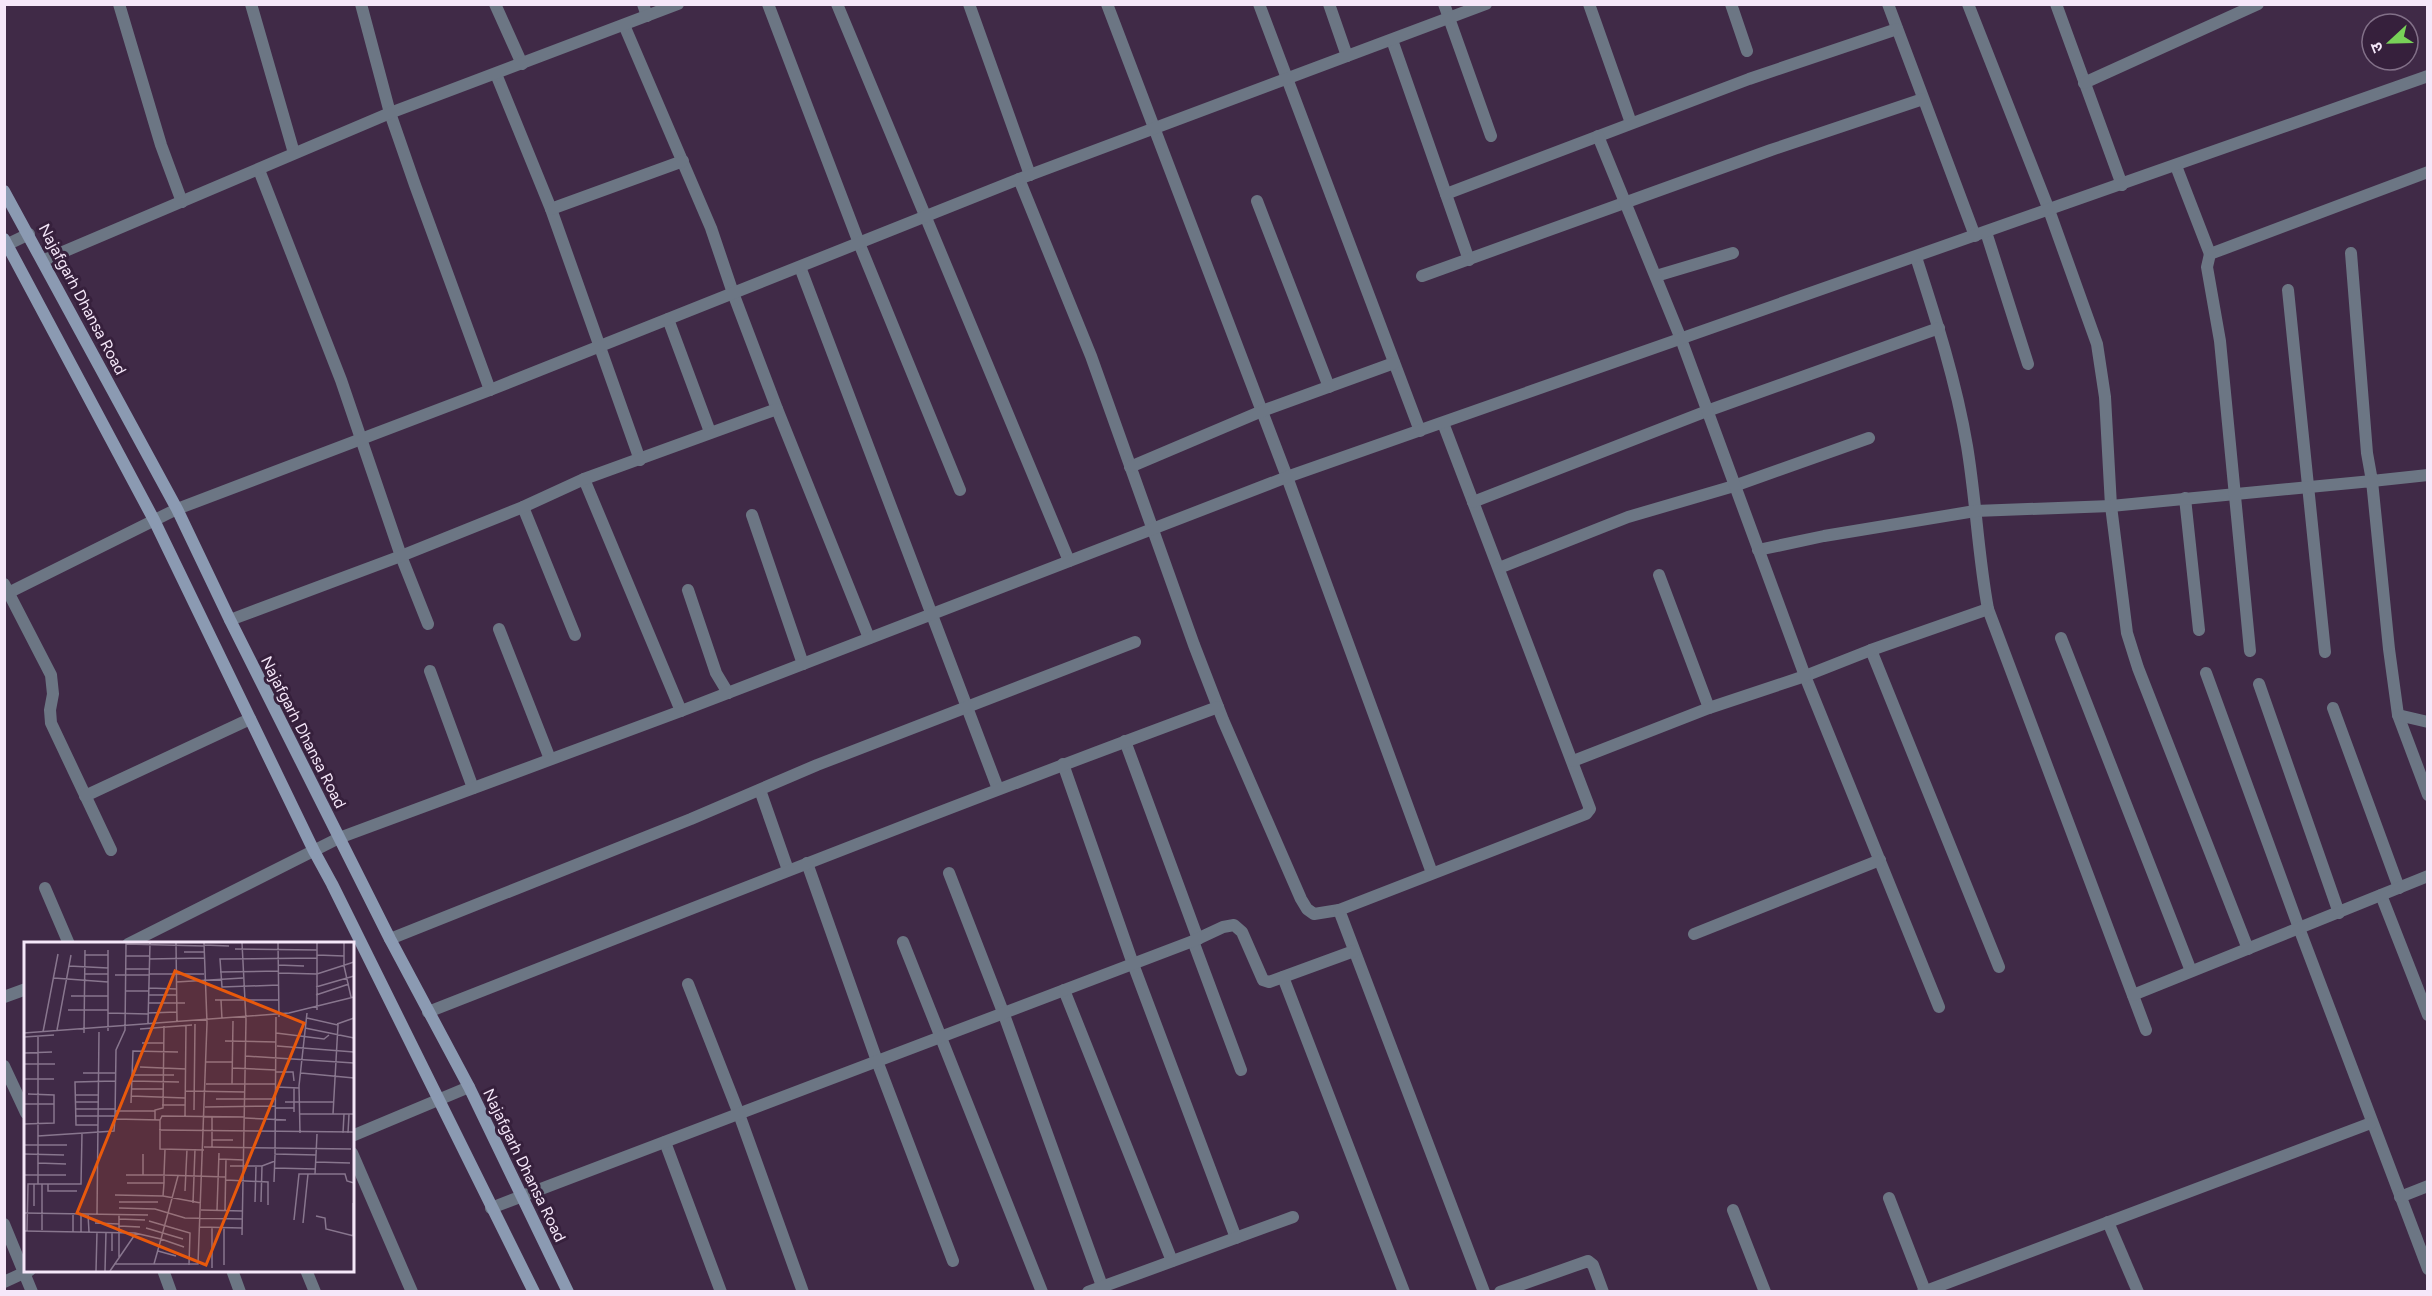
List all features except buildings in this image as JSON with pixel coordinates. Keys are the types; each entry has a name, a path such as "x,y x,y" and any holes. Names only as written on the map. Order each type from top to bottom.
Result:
{"main road":[{"name":"Najafgarh Dhansa Road","path":"4,191 44,260 177,509 339,838 469,1088 568,1292"},
{"path":"6,243 154,520 314,851 534,1292"}],"street":[{"path":"119,4 161,145 182,202"},
{"path":"252,4 294,153"},
{"path":"361,4 390,112 490,390"},
{"path":"495,4 522,64"},
{"path":"44,260 259,170 390,112 624,25 645,10 678,4"},
{"path":"768,4 859,243 960,490"},
{"path":"837,4 1069,561"},
{"path":"969,4 1025,177 1218,707 1301,899 1307,909 1314,914 1339,910 1587,814 1590,809 1589,801 1443,423"},
{"path":"1107,4 1287,477 1432,873"},
{"path":"1259,4 1420,431"},
{"path":"1329,4 1347,56"},
{"path":"1444,4 1491,136"},
{"path":"111,850 51,723 50,710 54,694 51,675 6,591 177,509 490,390 1025,177 1486,4"},
{"path":"1589,4 1631,123"},
{"path":"1731,4 1748,51"},
{"path":"1888,4 1923,99 1981,234 2028,364"},
{"path":"1968,4 2049,210 2097,344 2105,397 2111,506 2127,633 2138,668 2248,949"},
{"path":"2056,4 2122,185"},
{"path":"2085,83 2258,4"},
{"path":"624,25 711,228 777,409 869,638"},
{"path":"1446,194 1749,79 1897,29"},
{"path":"1392,40 1470,260"},
{"path":"496,74 551,209 640,460"},
{"path":"132,942 339,838 681,711 1287,477 2427,76"},
{"path":"1422,276 1923,99"},
{"path":"1598,136 1681,339 1805,676 1939,1007"},
{"path":"551,209 683,160"},
{"path":"2176,166 2210,254 2207,267 2220,341 2224,403 2250,651"},
{"path":"259,170 341,380 401,556 428,624"},
{"path":"2210,254 2427,172"},
{"path":"1257,201 1329,387"},
{"path":"6,243 29,234"},
{"path":"1656,276 1733,253"},
{"path":"2351,253 2367,453 2398,715 2427,795"},
{"path":"1916,257 1939,328 1967,445 1980,567 1988,609 2146,1030"},
{"path":"800,267 998,789"},
{"path":"2288,290 2325,652"},
{"path":"668,319 710,432"},
{"path":"1473,502 1707,411 1939,328"},
{"path":"1130,467 1262,411 1394,363"},
{"path":"230,620 401,556 523,507 584,479 777,409"},
{"path":"1498,568 1628,517 1734,486 1869,438"},
{"path":"1758,550 1824,536 1975,511 2111,506 2427,475"},
{"path":"584,479 681,711"},
{"path":"2185,498 2199,630"},
{"path":"523,507 575,635"},
{"path":"752,515 803,664"},
{"path":"1659,575 1709,708"},
{"path":"687,590 716,673 728,693"},
{"path":"1573,761 1709,708 1805,676 1988,609"},
{"path":"499,629 550,759"},
{"path":"2061,638 2191,971"},
{"path":"390,939 817,765 1135,642"},
{"path":"1871,650 2000,967"},
{"path":"430,671 474,788"},
{"path":"2206,673 2371,1123 2427,1266"},
{"path":"2259,684 2339,913"},
{"path":"428,1012 788,870 1218,707"},
{"path":"2333,708 2399,888"},
{"path":"2398,715 2427,722"},
{"path":"85,795 250,718"},
{"path":"1125,741 1241,1070"},
{"path":"1064,764 1133,964 1236,1238"},
{"path":"760,790 788,870"},
{"path":"1694,934 1880,860"},
{"path":"807,863 877,1061 953,1261"},
{"path":"949,873 1003,1012 1102,1286"},
{"path":"2133,995 2427,876"},
{"path":"45,888 68,942"},
{"path":"2381,895 2427,1015"},
{"path":"1339,910 1484,1292"},
{"path":"491,1208 1133,964 1224,927 1234,926 1242,932 1263,980 1269,982 1354,951"},
{"path":"903,942 1042,1292"},
{"path":"1283,977 1404,1292"},
{"path":"688,984 739,1114 803,1292"},
{"path":"4,997 24,990"},
{"path":"1064,990 1172,1261"},
{"path":"4,1066 24,1109"},
{"path":"354,1135 469,1088"},
{"path":"1889,1198 1924,1291 2371,1123"},
{"path":"664,1142 721,1292"},
{"path":"354,1158 412,1292"},
{"path":"2400,1197 2427,1186"},
{"path":"1733,1210 1765,1292"},
{"path":"1088,1292 1293,1217"},
{"path":"2108,1222 2138,1292"},
{"path":"4,1224 24,1265"},
{"path":"1500,1292 1531,1286 1588,1261 1593,1265 1603,1292"},
{"path":"4,1282 25,1272"},
{"path":"27,1272 32,1292"},
{"path":"164,1272 171,1292"},
{"path":"233,1272 240,1292"},
{"path":"307,1272 315,1292"}]}
